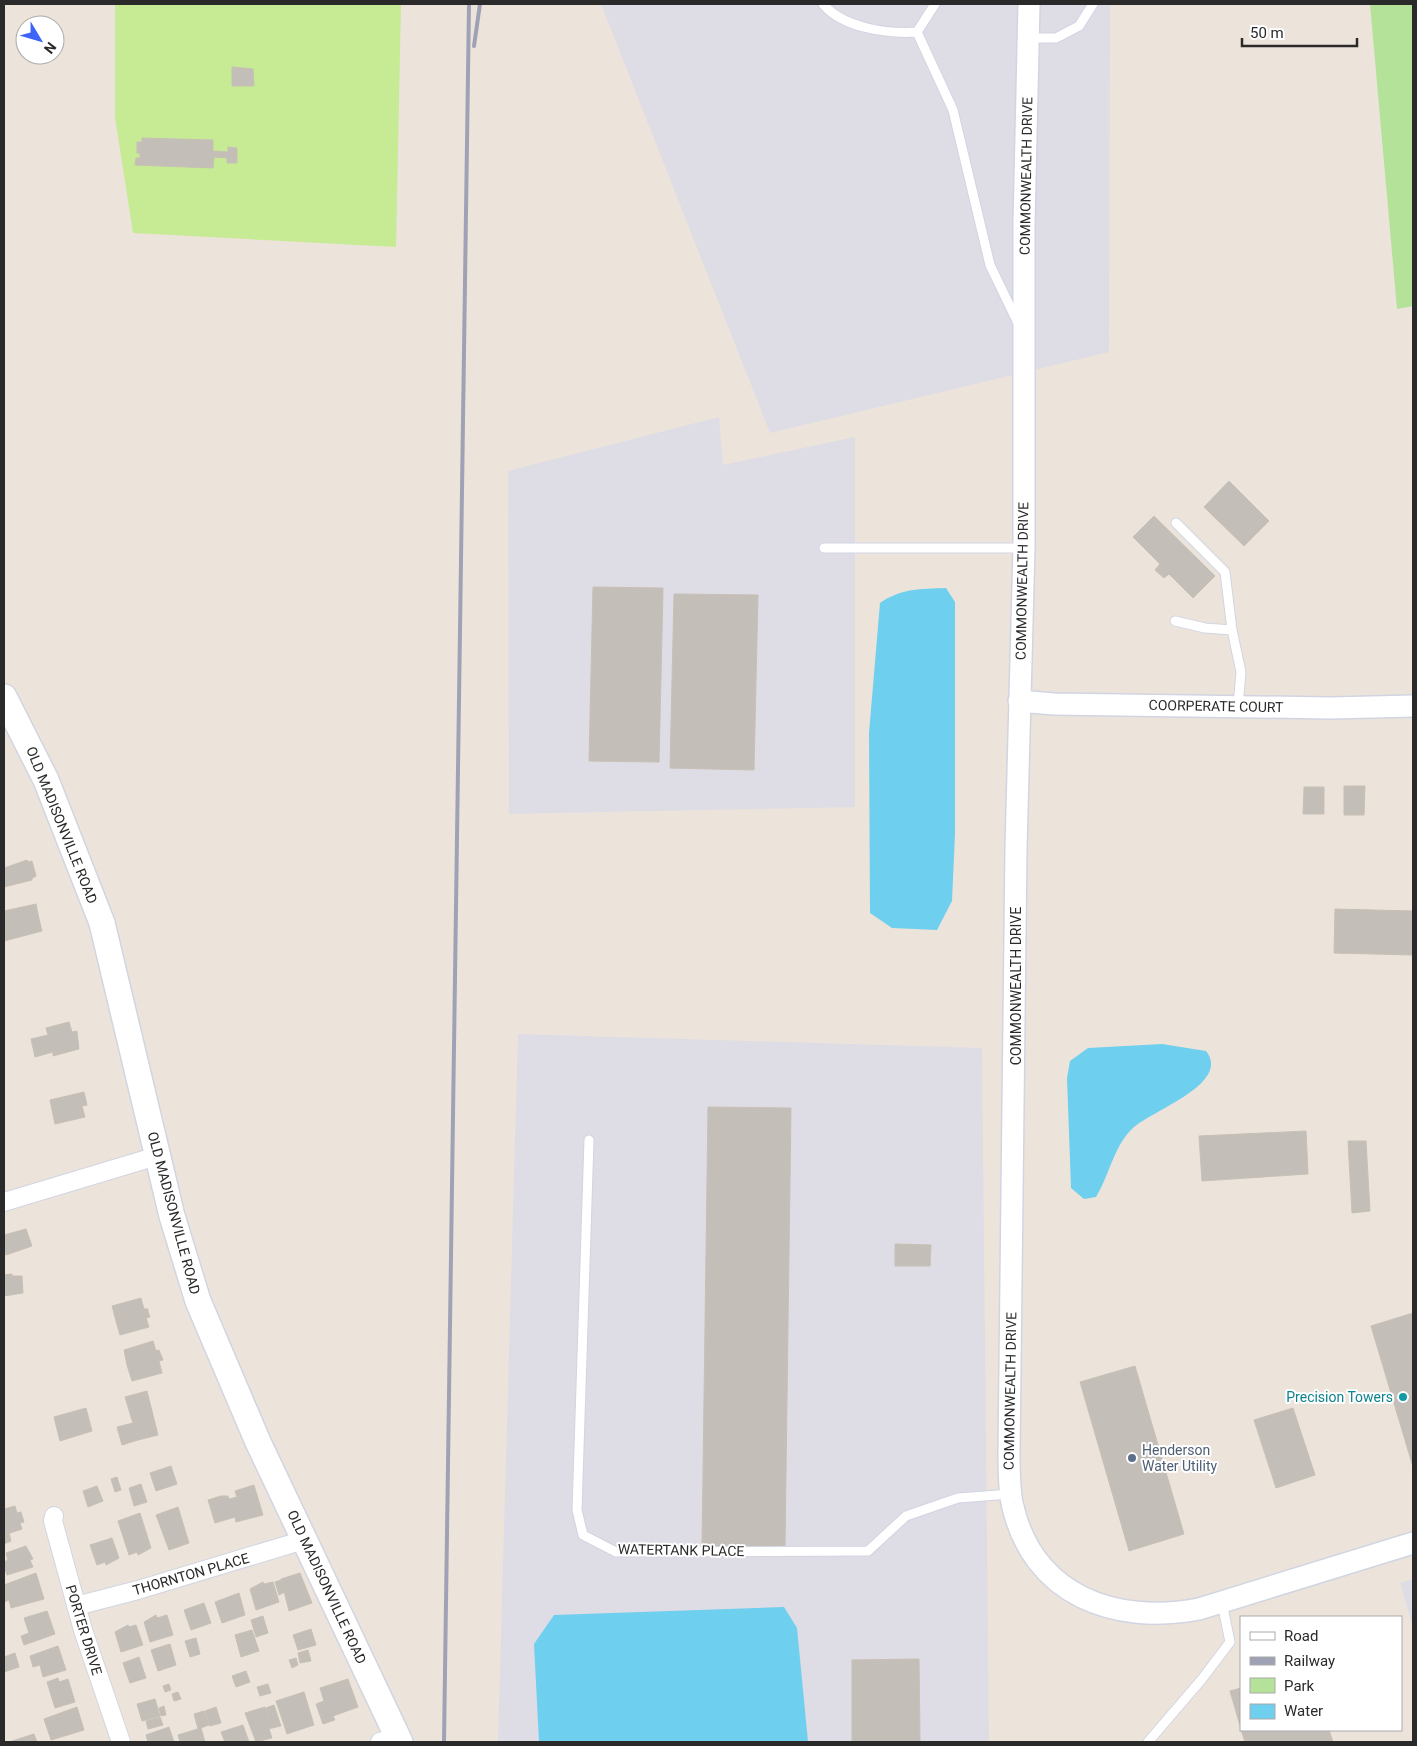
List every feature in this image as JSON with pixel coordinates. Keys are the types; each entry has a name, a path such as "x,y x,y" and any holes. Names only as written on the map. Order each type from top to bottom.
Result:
{"main road":[{"name":"OLD MADISONVILLE ROAD","path":"4,697 46,780 102,923 157,1156 184,1262 198,1300 225,1367 392,1740"}],"street":[{"name":"COMMONWEALTH DRIVE","path":"1029,4 1024,224 1024,548 1019,700 1009,1453 1011,1494 1019,1526 1041,1564 1067,1588 1092,1603 1113,1610 1156,1615 1178,1613 1222,1603 1413,1543"},
{"name":"COORPERATE COURT","path":"1019,700 1054,704 1413,706"},
{"path":"4,1202 157,1156"},
{"name":"PORTER DRIVE","path":"54,1516 53,1521 76,1606 121,1742"},
{"name":"THORNTON PLACE","path":"76,1606 155,1585 304,1540"}],"lane":[{"path":"823,4 827,9 861,28 900,33 917,32"},
{"path":"917,32 935,4"},
{"path":"1028,38 1056,38 1079,26 1093,4"},
{"path":"917,32 953,110 990,265 1025,336"},
{"path":"1176,523 1225,572 1232,630 1240,672 1238,706"},
{"path":"824,548 1024,548"},
{"path":"1175,621 1205,628 1232,630"},
{"name":"WATERTANK PLACE","path":"589,1140 577,1510 583,1535 616,1552 868,1551 906,1516 958,1498 1011,1494"},
{"path":"1148,1742 1202,1679 1230,1642 1222,1603"}],"shaded area":[{"path":"601,4 1110,4 1109,352 770,433"},
{"path":"719,417 723,465 855,437 855,807 509,814 508,471"},
{"path":"518,1034 982,1048 989,1742 498,1742"},
{"path":"1413,1579 1413,1627 1400,1583"}],"green space":[{"path":"115,4 401,4 396,247 133,233 115,117"},
{"path":"1370,4 1413,4 1413,306 1397,309"}],"water":[{"path":"946,588 955,602 955,834 952,901 937,930 892,928 870,913 869,733 880,603 896,594 904,592 919,589"},
{"path":"1162,1044 1206,1051 1211,1063 1208,1075 1186,1096 1132,1129 1116,1152 1096,1197 1084,1199 1071,1188 1067,1078 1070,1061 1088,1048"},
{"path":"784,1607 797,1628 808,1742 539,1742 534,1644 554,1615"}],"building":[{"path":"232,67 253,69 254,86 232,86"},
{"path":"142,138 213,140 213,151 228,152 228,147 237,148 237,163 227,163 227,158 214,157 213,168 135,165 136,158 140,158 140,153 137,153 137,142 142,142"},
{"path":"1229,481 1269,521 1244,546 1204,507"},
{"path":"1154,516 1215,576 1193,598 1169,574 1164,578 1155,570 1160,564 1133,537"},
{"path":"593,587 663,588 659,762 589,761"},
{"path":"674,594 758,595 754,770 670,768"},
{"path":"1344,786 1365,786 1364,815 1344,815"},
{"path":"1304,787 1324,787 1324,814 1303,814"},
{"path":"27,860 28,862 32,861 36,876 32,880 4,887 4,868"},
{"path":"36,904 39,919 4,928 4,911"},
{"path":"1335,909 1413,911 1413,955 1334,953"},
{"path":"39,919 42,931 4,941 4,928"},
{"path":"69,1022 72,1032 77,1031 79,1049 53,1056 53,1052 35,1057 31,1039 48,1035 46,1028"},
{"path":"84,1092 87,1105 82,1106 85,1117 55,1124 50,1100"},
{"path":"708,1107 791,1108 785,1547 702,1546"},
{"path":"1306,1131 1308,1174 1202,1181 1199,1136"},
{"path":"1348,1141 1366,1141 1370,1211 1352,1213"},
{"path":"26,1229 32,1246 6,1255 4,1251 4,1235"},
{"path":"895,1244 931,1245 930,1266 895,1266"},
{"path":"12,1274 12,1276 22,1276 23,1293 4,1296 4,1275"},
{"path":"141,1298 144,1309 148,1309 148,1312 116,1321 112,1306"},
{"path":"148,1312 150,1317 146,1318 149,1327 120,1335 116,1321"},
{"name":"Precision Towers","path":"1413,1313 1413,1467 1371,1326"},
{"path":"153,1341 156,1351 159,1350 161,1355 127,1365 124,1350"},
{"path":"161,1355 163,1360 159,1361 162,1373 132,1381 127,1365"},
{"name":"Henderson Water Utility","path":"1135,1366 1184,1534 1129,1551 1080,1382"},
{"path":"147,1391 158,1435 138,1440 125,1397"},
{"path":"86,1408 92,1431 60,1441 54,1417"},
{"path":"1293,1408 1315,1475 1276,1488 1254,1420"},
{"path":"133,1423 138,1440 122,1445 117,1427"},
{"path":"171,1466 177,1484 156,1491 150,1473"},
{"path":"117,1477 121,1490 115,1492 111,1479"},
{"path":"141,1484 147,1502 134,1506 129,1488"},
{"path":"254,1485 263,1515 236,1522 235,1517 215,1523 208,1500 221,1496 228,1496 229,1499 237,1497 235,1491"},
{"path":"97,1486 103,1501 88,1507 83,1491"},
{"path":"15,1506 17,1513 21,1512 24,1522 20,1523 22,1529 4,1535 4,1509"},
{"path":"178,1507 189,1543 169,1550 156,1515"},
{"path":"140,1513 151,1548 138,1555 137,1552 129,1555 118,1521"},
{"path":"9,1533 11,1541 4,1544 4,1535"},
{"path":"112,1538 119,1558 106,1565 105,1562 97,1565 90,1545"},
{"path":"26,1546 33,1559 30,1560 33,1567 7,1575 4,1566 4,1562 8,1560 6,1553"},
{"path":"36,1573 44,1599 11,1608 9,1600 4,1602 4,1585"},
{"path":"300,1573 312,1603 289,1611 281,1579"},
{"path":"281,1580 285,1592 279,1595 275,1582"},
{"path":"263,1582 264,1584 273,1582 279,1602 256,1610 250,1589"},
{"path":"239,1593 245,1615 222,1623 215,1602"},
{"path":"204,1603 211,1623 191,1630 184,1610"},
{"path":"47,1611 55,1634 24,1645 21,1636 29,1633 24,1618"},
{"path":"156,1615 157,1618 167,1615 173,1635 150,1642 144,1622"},
{"path":"263,1616 268,1633 256,1637 251,1620"},
{"path":"128,1625 129,1627 136,1625 143,1645 121,1652 115,1632"},
{"path":"311,1629 316,1645 298,1650 293,1635"},
{"path":"252,1630 259,1651 241,1657 235,1635"},
{"path":"196,1638 200,1654 190,1657 185,1641"},
{"path":"170,1644 176,1665 158,1671 151,1650"},
{"path":"58,1646 66,1670 43,1677 40,1665 33,1667 30,1656"},
{"path":"308,1650 311,1661 300,1663 298,1653"},
{"path":"15,1653 19,1667 4,1672 4,1657"},
{"path":"139,1657 146,1678 130,1683 123,1663"},
{"path":"296,1658 298,1665 292,1668 289,1660"},
{"path":"919,1659 920,1742 852,1742 852,1660"},
{"path":"246,1671 250,1682 236,1687 232,1676"},
{"path":"58,1678 59,1682 68,1679 75,1702 55,1708 47,1682"},
{"path":"348,1679 358,1707 333,1716 335,1720 323,1724 316,1704 324,1701 320,1688"},
{"path":"169,1684 171,1690 165,1692 163,1686"},
{"path":"268,1684 271,1693 260,1696 257,1687"},
{"path":"1240,1688 1240,1726 1230,1691"},
{"path":"178,1692 181,1699 174,1701 172,1694"},
{"path":"304,1692 314,1725 287,1734 276,1701"},
{"path":"155,1699 160,1716 142,1721 137,1704"},
{"path":"274,1705 281,1726 272,1728 266,1708"},
{"path":"164,1706 166,1715 161,1716 159,1708"},
{"path":"77,1707 84,1730 51,1740 44,1719"},
{"path":"216,1707 221,1723 210,1726 205,1711"},
{"path":"265,1707 272,1728 269,1729 272,1738 256,1742 245,1713"},
{"path":"204,1711 209,1725 198,1729 194,1714"},
{"path":"160,1717 163,1725 148,1729 146,1721"},
{"path":"243,1725 249,1742 225,1742 221,1732"},
{"path":"169,1727 174,1742 148,1742 146,1735"},
{"path":"201,1728 205,1742 180,1742 178,1735"},
{"path":"1241,1731 1329,1731 1333,1742 1245,1742"},
{"path":"34,1734 37,1742 12,1741"}],"railway":[{"path":"444,1742 469,4"},
{"path":"474,46 480,4"}],"place":[{"name":"Precision Towers","path":"1403,1397"},
{"name":"Henderson Water Utility","path":"1132,1458"}]}
